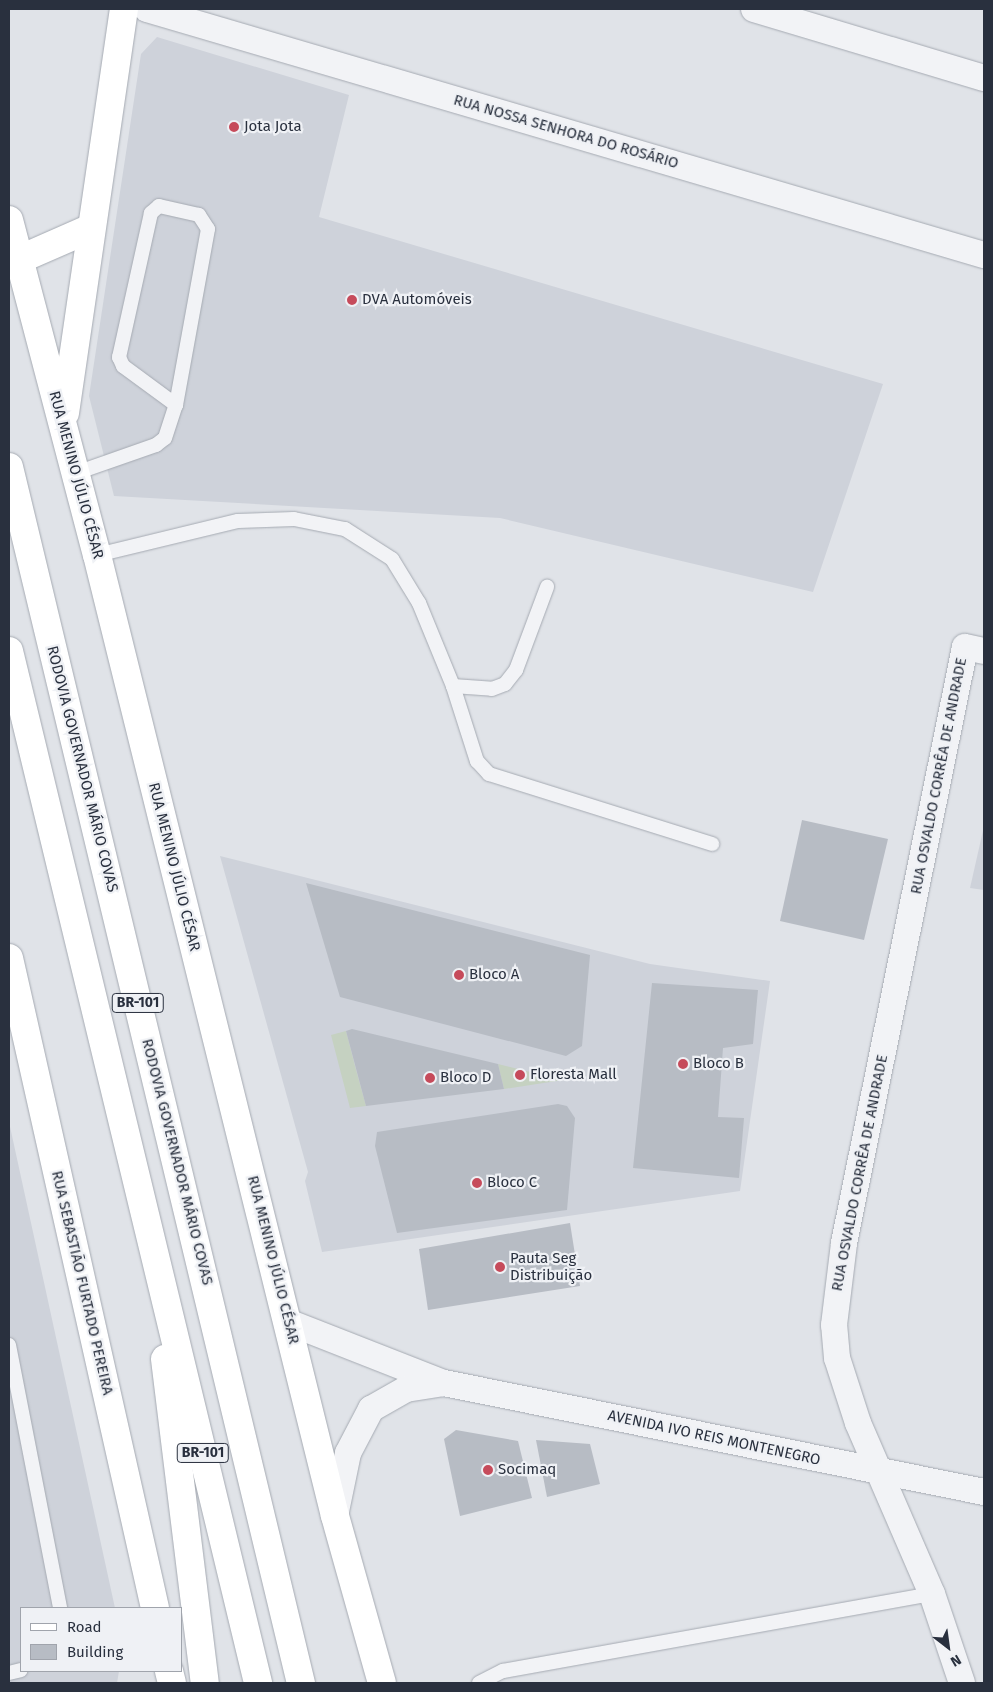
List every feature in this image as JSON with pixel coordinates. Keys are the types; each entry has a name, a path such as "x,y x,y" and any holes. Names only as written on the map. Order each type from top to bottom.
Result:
{"main road":[{"path":"63,426 89,229 124,9"},
{"name":"RUA MENINO JÚLIO CÉSAR","path":"9,220 97,555 335,1516 382,1683"},
{"path":"18,260 89,229"},
{"name":"RODOVIA GOVERNADOR MÁRIO COVAS","path":"9,467 301,1683"},
{"name":"BR-101","path":"9,651 258,1683"},
{"name":"RUA SEBASTIÃO FURTADO PEREIRA","path":"9,958 155,1607"},
{"path":"148,1223 205,1683"}],"street":[{"name":"RUA NOSSA SENHORA DO ROSÁRIO","path":"148,9 984,255"},
{"path":"754,9 984,78"},
{"name":"RUA OSVALDO CORRÊA DE ANDRADE","path":"962,1683 932,1594 882,1472 858,1423 837,1358 837,1285 974,649"},
{"name":"AVENIDA IVO REIS MONTENEGRO","path":"288,1322 444,1383 984,1492"},
{"name":"AVENIDA IVO REIS MONTENEGRO","path":"335,1516 348,1453 371,1409 406,1389 444,1383"}],"lane":[{"path":"76,473 156,445 166,438 176,406 208,229 199,215 159,206 151,213 119,357 123,366 176,406"},
{"path":"97,555 238,521 294,519 345,528 392,559 419,603 453,686 477,762 489,774 712,844"},
{"path":"453,686 492,689 505,684 516,670 546,586"},
{"path":"9,1345 60,1607"},
{"path":"479,1683 503,1671 932,1594"}],"shaded area":[{"name":"DVA Automóveis","path":"157,37 349,95 319,217 883,384 813,592 500,518 114,496 89,396 141,54"},
{"path":"984,826 984,890 970,888"},
{"name":"Floresta Mall","path":"220,856 650,964 770,981 740,1191 322,1252 305,1181 308,1172"},
{"path":"9,1122 115,1607 20,1607 20,1672 119,1672 117,1683 9,1683"}],"green space":[{"path":"346,1031 366,1106 350,1108 331,1035"},
{"path":"498,1064 563,1080 504,1089"}],"building":[{"path":"802,820 888,839 864,940 780,921"},
{"name":"Bloco A","path":"306,883 590,955 582,1046 566,1056 340,997"},
{"name":"Bloco B","path":"652,983 758,990 753,1044 723,1048 718,1117 744,1118 739,1178 633,1168"},
{"name":"Bloco D","path":"352,1029 498,1064 504,1089 366,1106 346,1031"},
{"name":"Bloco C","path":"558,1104 567,1106 575,1118 567,1210 397,1233 375,1146 377,1132"},
{"name":"Pauta Seg Distribuição","path":"570,1223 580,1286 428,1310 419,1249"},
{"name":"Socimaq","path":"456,1430 518,1441 532,1498 460,1516 444,1439"},
{"path":"536,1440 590,1444 600,1484 547,1497"}],"place":[{"name":"Jota Jota","path":"234,127"},
{"name":"DVA Automóveis","path":"352,300"},
{"name":"Bloco A","path":"459,975"},
{"name":"Bloco B","path":"683,1064"},
{"name":"Floresta Mall","path":"520,1075"},
{"name":"Bloco D","path":"430,1078"},
{"name":"Bloco C","path":"477,1183"},
{"name":"Pauta Seg Distribuição","path":"500,1267"},
{"name":"Socimaq","path":"488,1470"}]}
